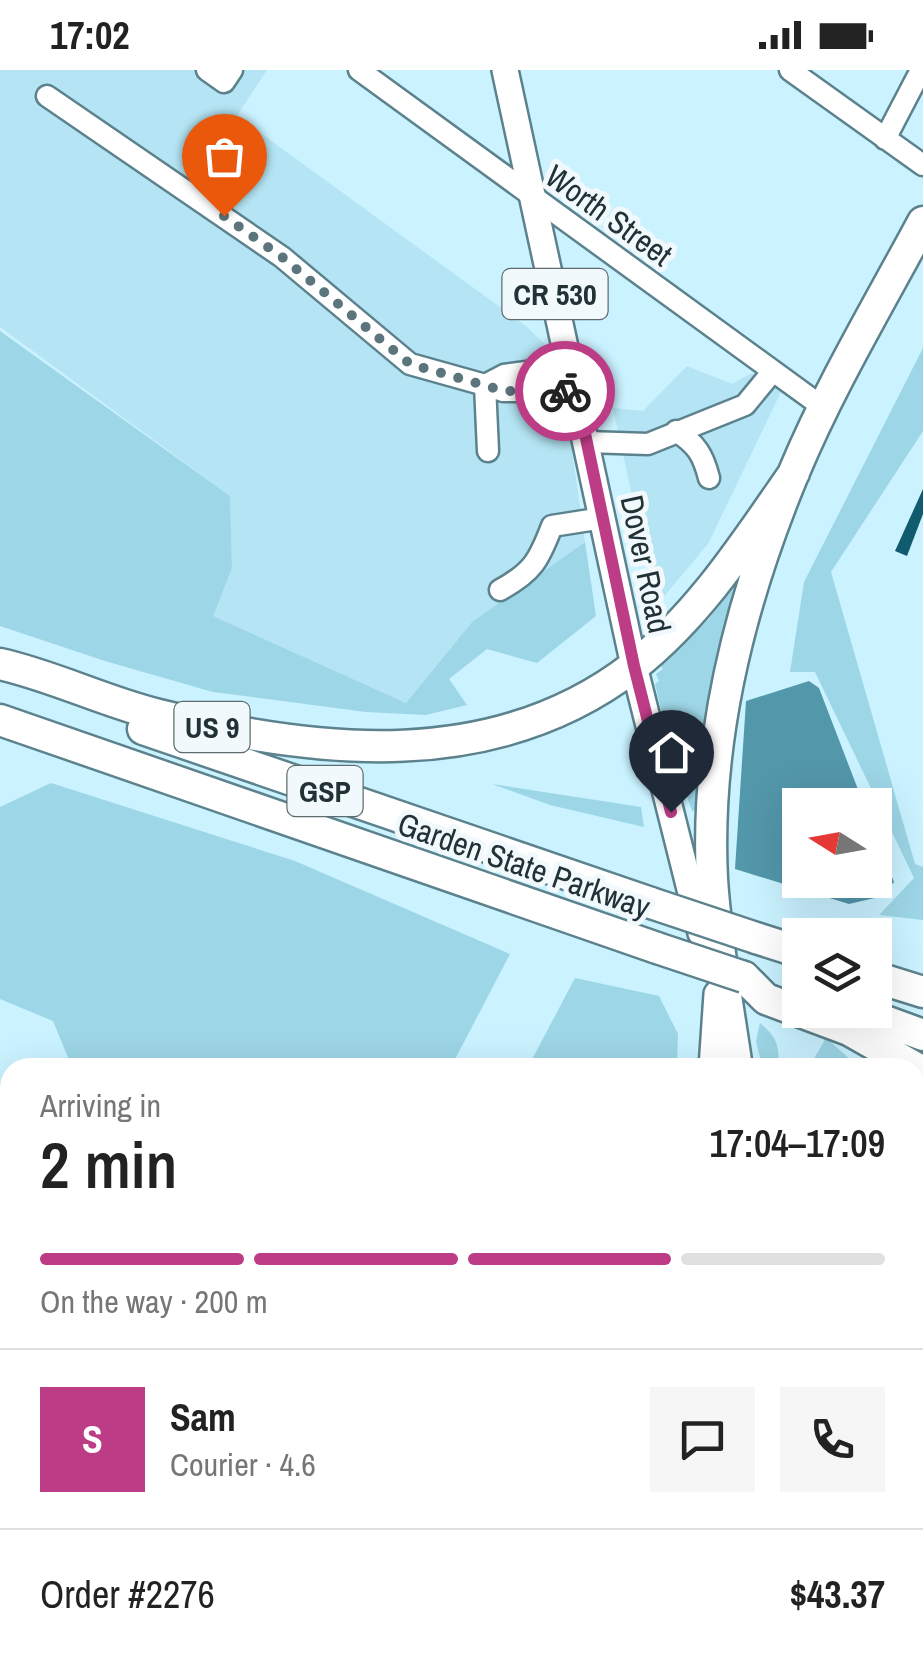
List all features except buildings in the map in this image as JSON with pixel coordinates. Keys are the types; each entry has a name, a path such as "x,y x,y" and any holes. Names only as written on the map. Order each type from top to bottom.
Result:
{"highway":[{"name":"US 9","path":"736,1058 712,877 721,724 732,660 752,589 794,474 824,408 923,222"},
{"name":"US 9","path":"0,664 190,723 280,740 371,748 440,744 498,732 558,710 634,666 727,570 794,474"},
{"name":"Garden State Parkway","path":"0,677 782,946"},
{"name":"Garden State Parkway","path":"0,720 657,948 782,986"},
{"path":"744,977 766,999 850,1030 899,1058"},
{"path":"892,982 923,992"},
{"path":"892,1024 923,1035"}],"main road":[{"name":"Dover Road","path":"505,70 634,666 734,1058"},
{"path":"713,1058 717,994"}],"street":[{"path":"207,70 224,82 232,70"},
{"name":"Worth Street","path":"359,70 824,408"},
{"path":"790,70 923,164"},
{"path":"885,139 921,70"},
{"path":"46,96 282,257 410,364 485,385 504,376 573,378"},
{"path":"587,442 648,444 745,405 773,370"},
{"path":"485,385 488,451"},
{"path":"676,431 696,444 708,478"},
{"path":"500,590 523,578 540,558 552,526 602,518"}],"shaded area":[{"path":"0,70 267,70 237,116 526,326 559,358 585,542 472,622 406,703 212,616 232,568 230,496 0,327"},
{"path":"0,331 230,496 232,568 213,616 406,703 472,622 585,542 596,616 537,663 487,649 449,679 467,705 426,715 366,712 213,692 0,626"},
{"path":"923,348 923,431 831,572 915,864 923,867 923,920 879,915 914,878 892,832 892,788 871,788 815,672 790,672 804,582"},
{"path":"687,366 732,384 752,373 781,392 708,544 656,606 613,408 643,411"},
{"path":"741,578 702,788 696,810 692,811 672,755 656,674 663,669 660,665 708,620"},
{"path":"809,681 819,688 857,788 782,788 782,883 735,869 746,701"},
{"path":"51,783 295,861 510,954 456,1058 68,1058 53,1021 0,999 0,807"},
{"path":"492,784 641,807 644,827 550,805"},
{"path":"829,898 875,898 849,904"},
{"path":"575,978 659,996 678,1034 677,1058 533,1058"},
{"path":"760,1023 776,1042 778,1058 760,1058 756,1041"},
{"path":"826,1038 849,1058 814,1058"}],"way so far":[{"path":"224,216 282,257 410,364 504,391 565,391"}],"route":[{"path":"565,391 576,391 634,666 671,812"}]}
